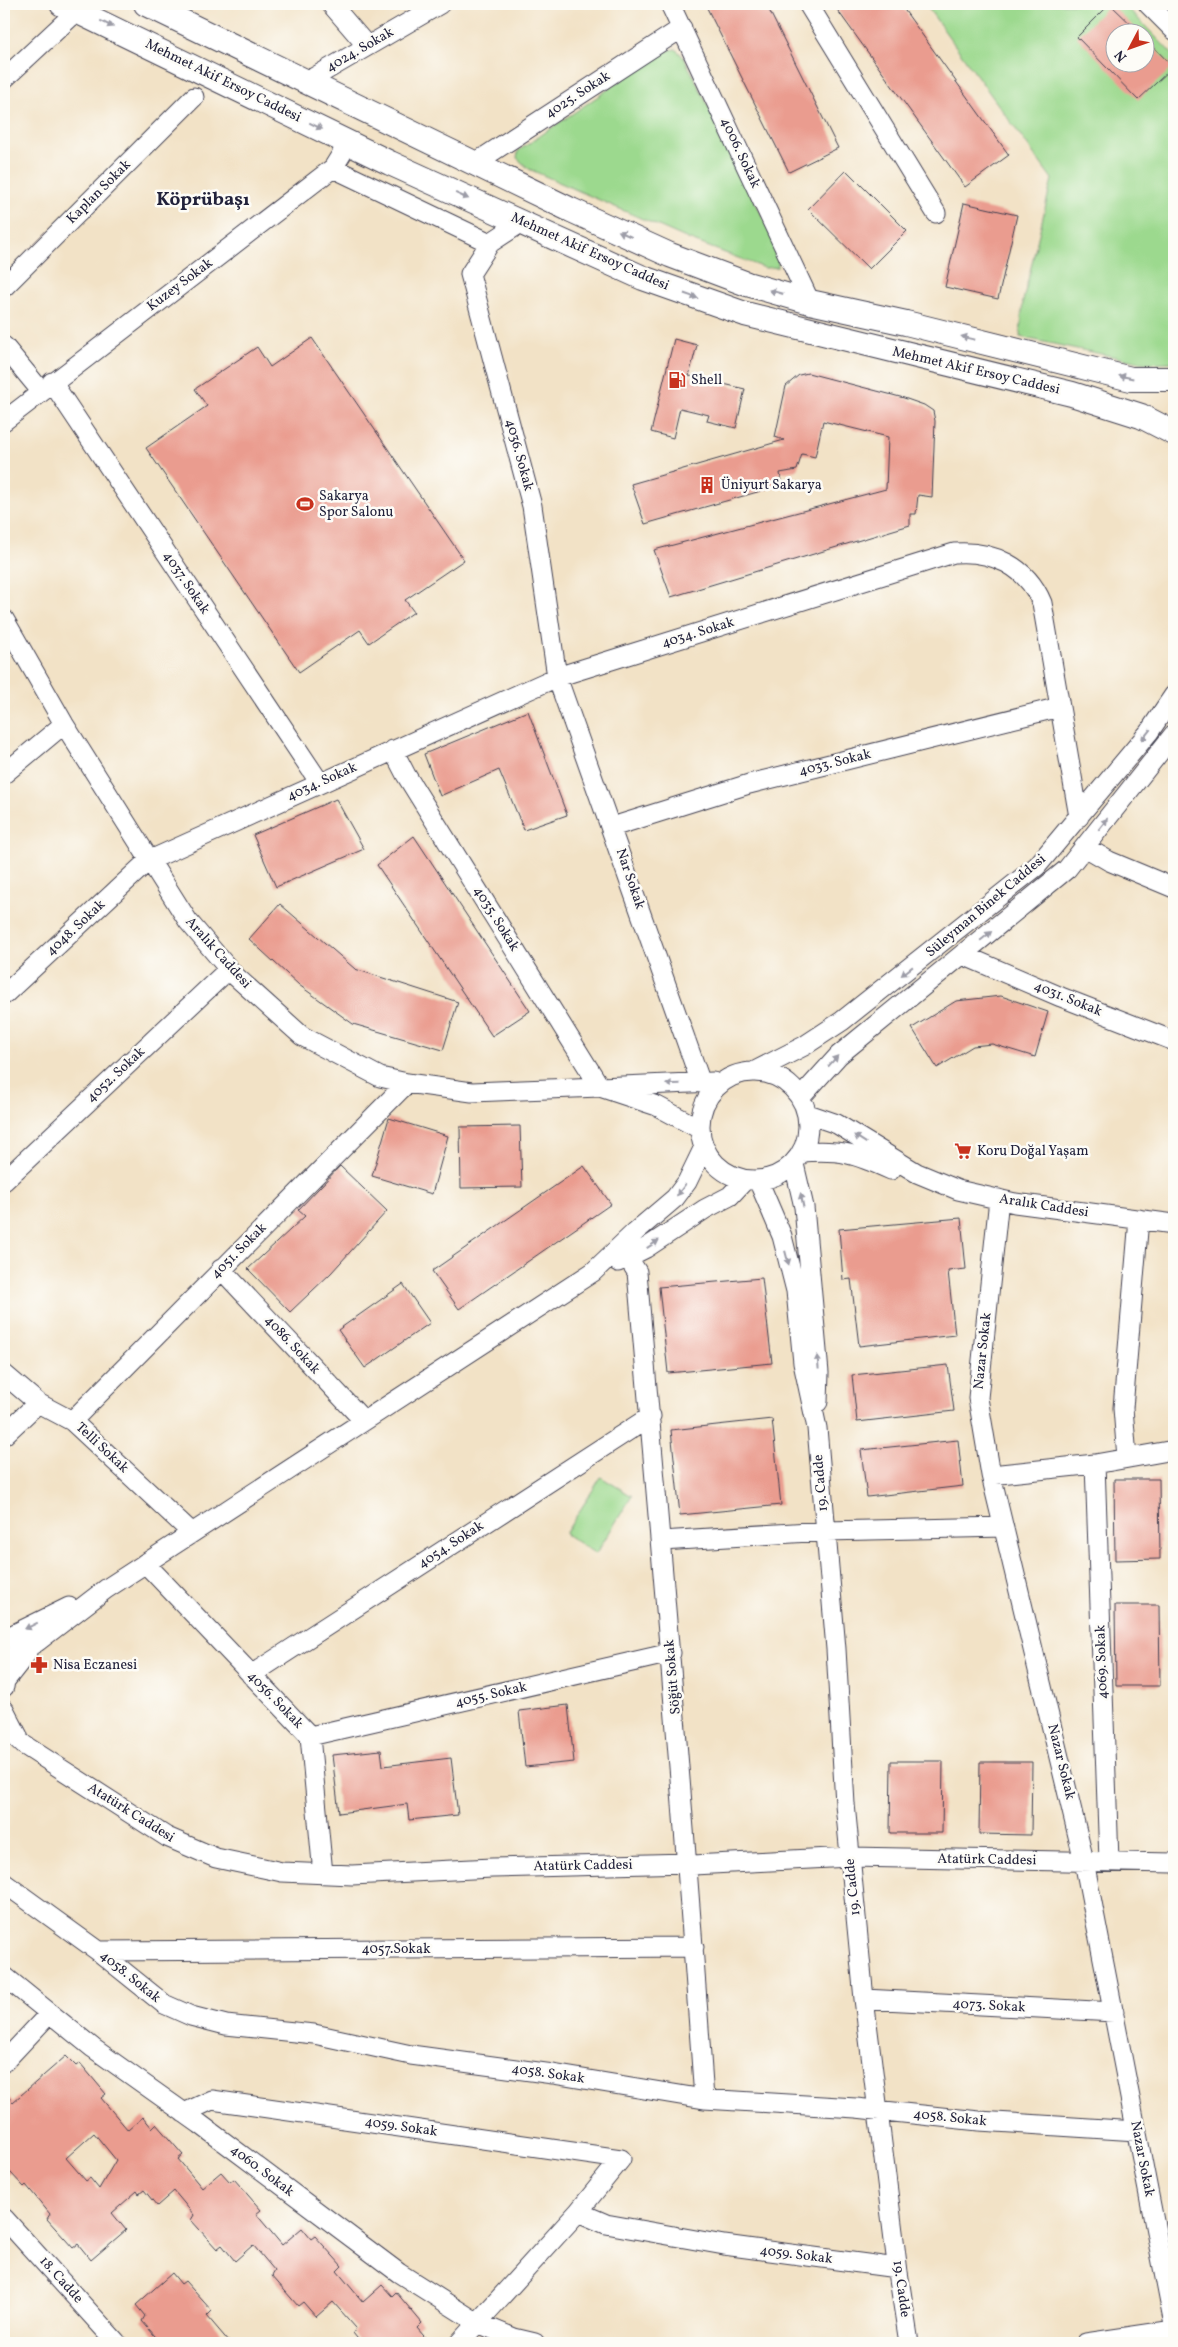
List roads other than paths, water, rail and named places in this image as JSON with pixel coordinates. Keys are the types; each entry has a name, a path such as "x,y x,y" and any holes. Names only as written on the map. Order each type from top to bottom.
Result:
{"main road":[{"name":"Mehmet Akif Ersoy Caddesi","path":"146,4 670,255 747,284 810,302 906,323 1131,379 1174,379"},
{"name":"Mehmet Akif Ersoy Caddesi","path":"70,7 349,142 643,278 745,314 1072,394 1141,416 1174,433"}],"street":[{"path":"331,4 367,46"},
{"name":"4024. Sokak","path":"306,82 440,4"},
{"name":"4006. Sokak","path":"670,4 810,302"},
{"path":"808,4 936,213"},
{"path":"1148,4 1174,30"},
{"path":"4,78 70,7"},
{"name":"4025. Sokak","path":"475,163 682,28"},
{"name":"Kaplan Sokak","path":"4,287 194,97"},
{"name":"Kuzey Sokak","path":"4,421 333,168 349,142"},
{"path":"333,168 490,243 522,222"},
{"name":"4036. Sokak","path":"490,243 470,274 532,506 557,677"},
{"name":"4037. Sokak","path":"4,346 47,387 320,783"},
{"name":"4034. Sokak","path":"148,860 557,677 954,553 972,552 998,558 1023,574 1036,588 1042,603 1079,817"},
{"name":"Aralık Caddesi","path":"4,619 64,724 188,921 229,969 302,1036 380,1077 407,1083 472,1092 722,1082"},
{"name":"Nar Sokak","path":"557,677 702,1083"},
{"name":"Süleyman Binek Caddesi","path":"755,1071 804,1046 842,1021 918,963 1037,866 1148,732 1174,695"},
{"name":"4033. Sokak","path":"612,828 749,784 1060,707"},
{"path":"4,774 64,724"},
{"name":"Süleyman Binek Caddesi","path":"804,1105 840,1055 1067,869 1174,734"},
{"name":"4035. Sokak","path":"393,750 406,775 600,1086"},
{"path":"1086,847 1109,861 1174,888"},
{"name":"4048. Sokak","path":"4,994 148,860"},
{"name":"4031. Sokak","path":"963,955 1061,997 1174,1040"},
{"name":"4052. Sokak","path":"4,1181 229,969"},
{"path":"4,1661 37,1642 106,1589 145,1563 593,1272 635,1232 675,1198 687,1182 702,1138 702,1111 709,1095 722,1082 738,1074 755,1071 781,1079 789,1084 804,1105 809,1132 798,1158 780,1175 751,1180 728,1174 714,1162 702,1138 657,1106 600,1086"},
{"name":"4051. Sokak","path":"72,1421 407,1083"},
{"name":"Aralık Caddesi","path":"804,1105 917,1173 958,1190 999,1199 1174,1224"},
{"name":"Aralık Caddesi","path":"798,1158 831,1150 859,1155 893,1170 917,1173"},
{"path":"798,1158 819,1373 817,1428"},
{"path":"593,1272 628,1258 730,1196 751,1180"},
{"path":"751,1180 782,1236 796,1291 803,1363 817,1428"},
{"name":"Nazar Sokak","path":"999,1199 978,1398 991,1475 1084,1861 1174,2324"},
{"path":"1128,1458 1123,1408 1139,1219"},
{"name":"Söğüt Sokak","path":"628,1258 637,1272 651,1416 672,1654 704,2099"},
{"name":"4086. Sokak","path":"220,1270 364,1421"},
{"name":"Telli Sokak","path":"4,1374 38,1403 72,1421 192,1533"},
{"path":"4,1435 38,1403"},
{"name":"4054. Sokak","path":"251,1674 651,1416"},
{"name":"19. Cadde","path":"817,1428 850,1857 864,1999 897,2268 909,2343"},
{"path":"991,1475 1095,1464 1174,1450"},
{"name":"4069. Sokak","path":"1095,1464 1109,1861"},
{"path":"661,1541 826,1531 1004,1527"},
{"name":"4056. Sokak","path":"145,1563 310,1736 323,1874"},
{"path":"4,1639 106,1589"},
{"path":"4,1687 20,1660 37,1642"},
{"name":"4055. Sokak","path":"310,1736 672,1654"},
{"path":"4,1709 24,1745"},
{"name":"Atatürk Caddesi","path":"4,1726 24,1745 167,1837 216,1858 282,1872 352,1875 492,1868 688,1863 693,1865 850,1857 1174,1863"},
{"name":"Atatürk Caddesi","path":"4,1738 24,1745"},
{"name":"4058. Sokak","path":"4,1882 164,2004 191,2016 226,2025 314,2034 411,2055 553,2074 704,2099 879,2111 978,2122 1137,2132"},
{"name":"4057.Sokak","path":"98,1952 694,1947"},
{"name":"4060. Sokak","path":"4,1976 93,2048 184,2113 399,2273 478,2323 514,2338 535,2343"},
{"name":"4073. Sokak","path":"864,1999 1114,2012"},
{"path":"4,2062 49,2014"},
{"name":"4059. Sokak","path":"184,2113 212,2100 621,2159 578,2212 606,2224 724,2246 897,2268"},
{"path":"459,2343 578,2212"},
{"name":"18. Cadde","path":"4,2218 117,2343"},
{"path":"1086,2343 1174,2330"}],"place":[{"name":"Shell","path":"677,380"},
{"name":"Üniyurt Sakarya","path":"707,485"},
{"name":"Sakarya Spor Salonu","path":"305,504"},
{"name":"Koru Doğal Yaşam","path":"963,1151"},
{"name":"Nisa Eczanesi","path":"39,1665"}],"district":[{"name":"Köprübaşı","path":"203,200"}]}
